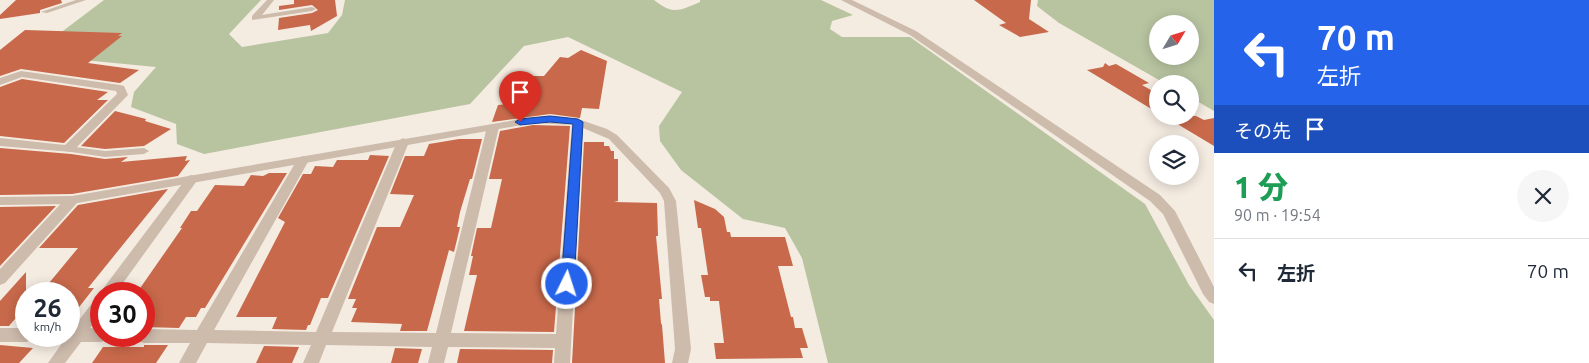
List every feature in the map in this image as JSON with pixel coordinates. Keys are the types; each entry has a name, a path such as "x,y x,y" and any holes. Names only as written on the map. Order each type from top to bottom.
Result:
{"street":[{"path":"844,0 913,33 1155,198 1168,211 1208,290 1214,298"},
{"path":"0,82 21,74 120,88 122,95 68,149 0,142"},
{"path":"0,201 72,200 533,120 550,119 578,122 603,131 613,137 665,191 670,201 684,349 680,363"},
{"path":"562,363 578,122"},
{"path":"436,363 493,127"},
{"path":"311,363 403,142"},
{"path":"187,363 303,160"},
{"path":"116,282 192,179"},
{"path":"0,279 72,200"},
{"path":"80,327 90,315"},
{"path":"0,334 15,335"},
{"path":"155,336 564,341"},
{"path":"56,363 66,347"}],"lane":[{"path":"45,12 83,0"},
{"path":"271,0 255,18 312,9"},
{"path":"68,149 105,154 144,150"}],"green space":[{"path":"104,0 261,0 229,34 242,47 328,33 342,15 345,0 654,0 666,8 676,10 693,5 700,2 700,0 821,0 853,15 832,21 830,29 842,37 910,37 1145,204 1189,285 1214,320 1214,363 828,363 802,258 785,228 743,219 681,170 660,141 659,126 682,92 568,37 524,46 470,104 204,154 177,144 176,124 131,107 134,92 156,67 31,55"},
{"path":"1038,0 1214,0 1214,111 1199,102 1199,75 1150,75 1059,23 1037,6"}],"building":[{"path":"16,0 61,0 62,3 40,10 40,13 0,19 0,15"},
{"path":"294,0 335,0 337,16 311,31 310,25 278,30 279,18 312,13 318,10 312,5 279,10 279,6 294,4"},
{"path":"974,0 1031,0 1029,19 1049,32 1020,37 999,25 1006,23"},
{"path":"25,30 122,33 118,36 122,36 88,63 139,70 120,83 21,69 0,76 0,50"},
{"path":"581,50 607,61 599,109 582,108 580,118 550,114 492,122 498,105 508,104 510,98 515,98 521,76 544,76 560,57 568,58"},
{"path":"1105,63 1109,66 1116,64 1149,83 1142,85 1149,89 1149,108 1087,70 1103,67"},
{"path":"22,79 108,92 97,100 108,100 64,143 0,136 0,87"},
{"path":"115,111 146,119 145,121 171,129 144,146 105,149 81,146"},
{"path":"1199,118 1204,120 1214,118 1214,146 1199,137 1199,135 1179,125 1199,125"},
{"path":"533,125 570,126 554,332 464,331 477,275 469,275 477,228 491,228 502,179 489,179 500,131"},
{"path":"459,139 482,139 472,179 470,179 460,212 457,227 460,227 454,252 449,250 427,331 400,331 402,324 351,322 357,308 352,308 356,299 348,299 377,227 400,227 414,195 390,194 405,156 424,156 429,144"},
{"path":"584,142 604,142 604,146 609,146 611,151 614,151 614,159 618,159 618,201 614,202 657,203 658,236 656,236 662,299 659,299 665,363 572,363"},
{"path":"0,148 105,159 128,157 121,162 187,156 185,161 190,160 178,176 72,194 0,195"},
{"path":"370,155 389,156 328,298 321,298 306,330 272,329 277,317 236,317 285,222 278,218 303,174 311,174 315,166 333,167 337,160 368,160"},
{"path":"269,173 287,173 205,308 201,308 196,317 186,317 179,328 155,327 155,282 144,282 182,228 180,228 191,211 197,211 215,185 244,186 251,175 263,176"},
{"path":"168,189 93,282 90,282 88,288 90,288 90,293 80,306 80,282 50,282 78,248 39,248 78,205"},
{"path":"694,200 715,209 724,217 727,232 730,232 731,237 785,237 793,266 778,266 795,328 802,328 808,348 800,348 803,358 716,359 714,343 724,343 719,301 710,301 710,297 705,297 701,275 708,275 701,228 698,228"},
{"path":"56,206 0,266 0,207"},
{"path":"26,272 26,282 17,282"},
{"path":"15,284 15,319 9,326 0,326 0,301"},
{"path":"0,345 33,348 19,363 0,363"},
{"path":"155,345 168,345 156,363 92,363 103,347 155,347"},
{"path":"264,346 299,347 292,363 256,363"},
{"path":"395,348 422,349 418,363 391,363"},
{"path":"460,349 553,350 552,363 457,363"}],"route":[{"path":"520,122 550,119 578,122 567,284"}]}
